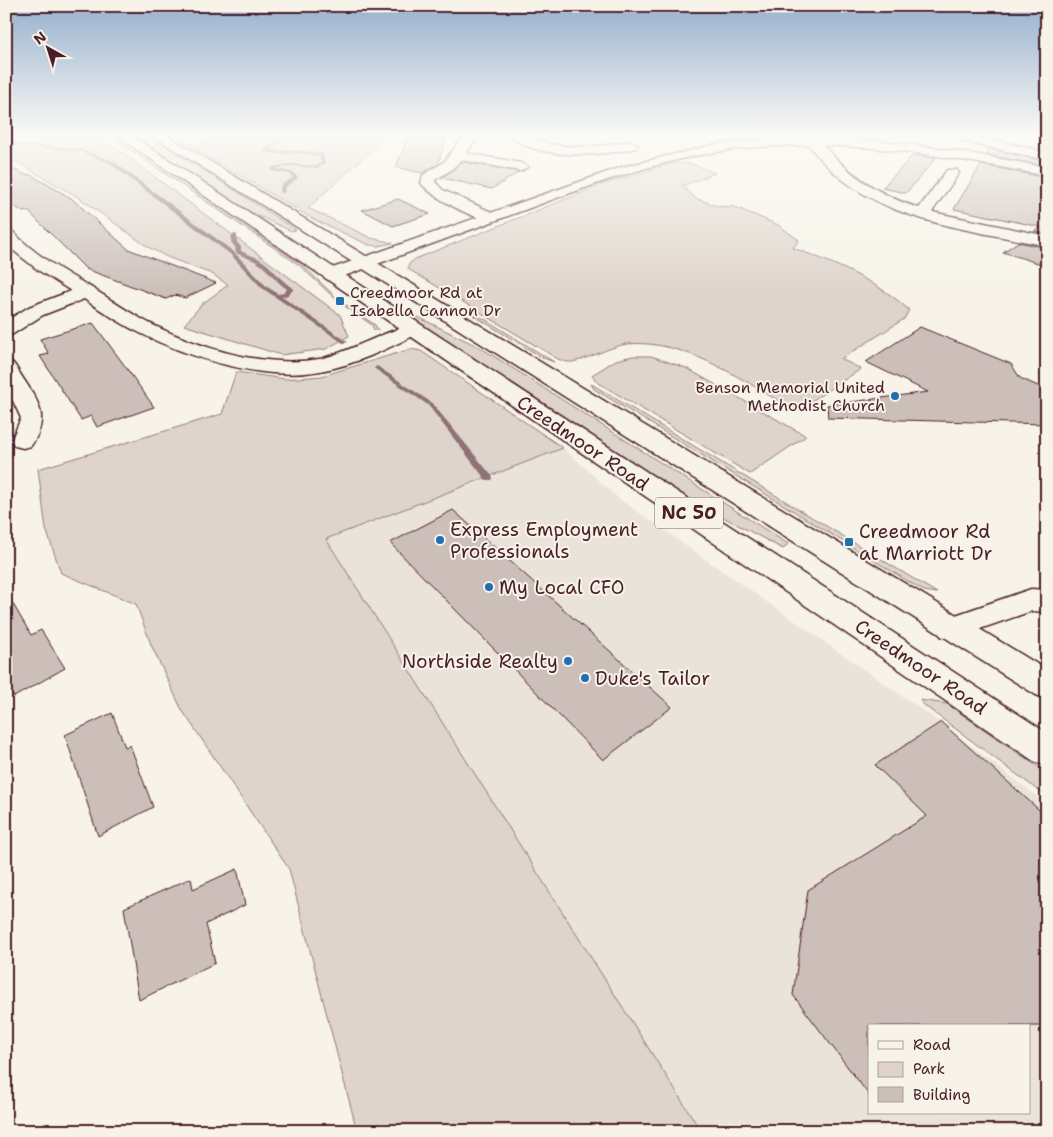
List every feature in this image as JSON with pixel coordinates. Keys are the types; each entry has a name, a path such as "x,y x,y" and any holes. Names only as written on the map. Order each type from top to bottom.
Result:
{"street":[{"name":"Creedmoor Road","path":"201,187 1047,751"},
{"name":"Creedmoor Road","path":"242,187 950,628 1047,686"},
{"path":"432,187 438,193 490,217"},
{"path":"333,274 573,187"},
{"path":"861,187 890,202 923,214 1047,241"},
{"path":"923,214 942,187"},
{"path":"6,234 29,257 140,326 162,336 238,360 281,367 306,367 335,361 412,329"},
{"path":"6,330 36,311 85,292"},
{"path":"6,367 29,408 32,418 23,441"},
{"path":"950,628 1031,600 1047,601"}],"shaded area":[{"path":"563,448 618,498 941,723 1047,804 1047,1131 701,1131 326,539"}],"green space":[{"path":"61,187 168,187 340,315 349,336 326,349 281,355 184,325 202,304 228,285 212,274 167,257 148,247 78,197"},
{"path":"185,187 301,264 339,300 375,325 378,330 374,330 372,325 339,302 299,265"},
{"path":"211,187 229,187 296,230 291,231 246,210"},
{"path":"259,187 331,187 308,208 371,238 393,243 378,246 369,245 311,218"},
{"path":"596,187 683,187 695,198 717,206 735,207 778,225 799,240 793,248 824,260 869,282 909,310 904,319 841,359 861,369 796,411 715,365 671,348 649,344 627,344 574,362 558,359 408,269 409,264 415,259"},
{"path":"463,309 486,320 554,362 543,358"},
{"path":"418,317 481,348 788,544 783,549 678,493 412,319"},
{"path":"411,349 421,351 563,448 326,539 701,1131 357,1131 289,869 182,710 152,647 136,604 61,573 46,529 38,469 222,414 236,372 285,379 322,376"},
{"path":"633,356 651,356 686,368 806,436 750,474 597,382 592,375 616,360"},
{"path":"591,384 937,593 924,591 594,389"},
{"path":"920,700 947,704 1047,773 1047,797 925,706"}],"building":[{"path":"6,187 52,187 71,198 128,249 216,283 185,298 175,295 166,299 86,269 28,211 23,212 6,201"},
{"path":"883,187 911,187 906,193"},
{"path":"967,187 1047,187 1047,234 1034,231 1041,227 954,209"},
{"path":"398,199 430,214 393,226 362,210"},
{"path":"1018,242 1047,248 1047,266 1003,252"},
{"path":"93,323 154,407 97,427 91,416 81,420 40,356 49,354 40,339"},
{"name":"Benson Memorial United Methodist Church","path":"920,327 1011,364 1020,378 1047,390 1047,424 828,418 827,405 928,392 866,362"},
{"path":"453,510 672,707 603,760 390,543"},
{"path":"6,592 31,635 41,630 65,668 14,697 6,686"},
{"path":"112,713 125,747 130,745 153,807 98,836 65,735"},
{"path":"941,722 1047,817 1047,1026 1030,1026 1030,1024 868,1024 868,1094 793,995 808,890 927,816 875,765"},
{"path":"237,869 245,905 206,924 215,963 139,1000 124,908 191,878 193,889"}],"waterway":[{"path":"144,187 232,253 264,287 345,342"},
{"path":"282,192 283,187"},
{"path":"235,235 234,242 238,247 238,252 254,258 266,266 281,282 291,289 286,294 278,296"},
{"path":"377,368 430,404 489,478"}],"place":[{"name":"Creedmoor Rd at Isabella Cannon Dr","path":"340,301"},
{"name":"Benson Memorial United Methodist Church","path":"895,396"},
{"name":"Express Employment Professionals","path":"440,540"},
{"name":"Creedmoor Rd at Marriott Dr","path":"849,542"},
{"name":"My Local CFO","path":"489,587"},
{"name":"Northside Realty","path":"568,661"},
{"name":"Duke's Tailor","path":"585,678"}]}
